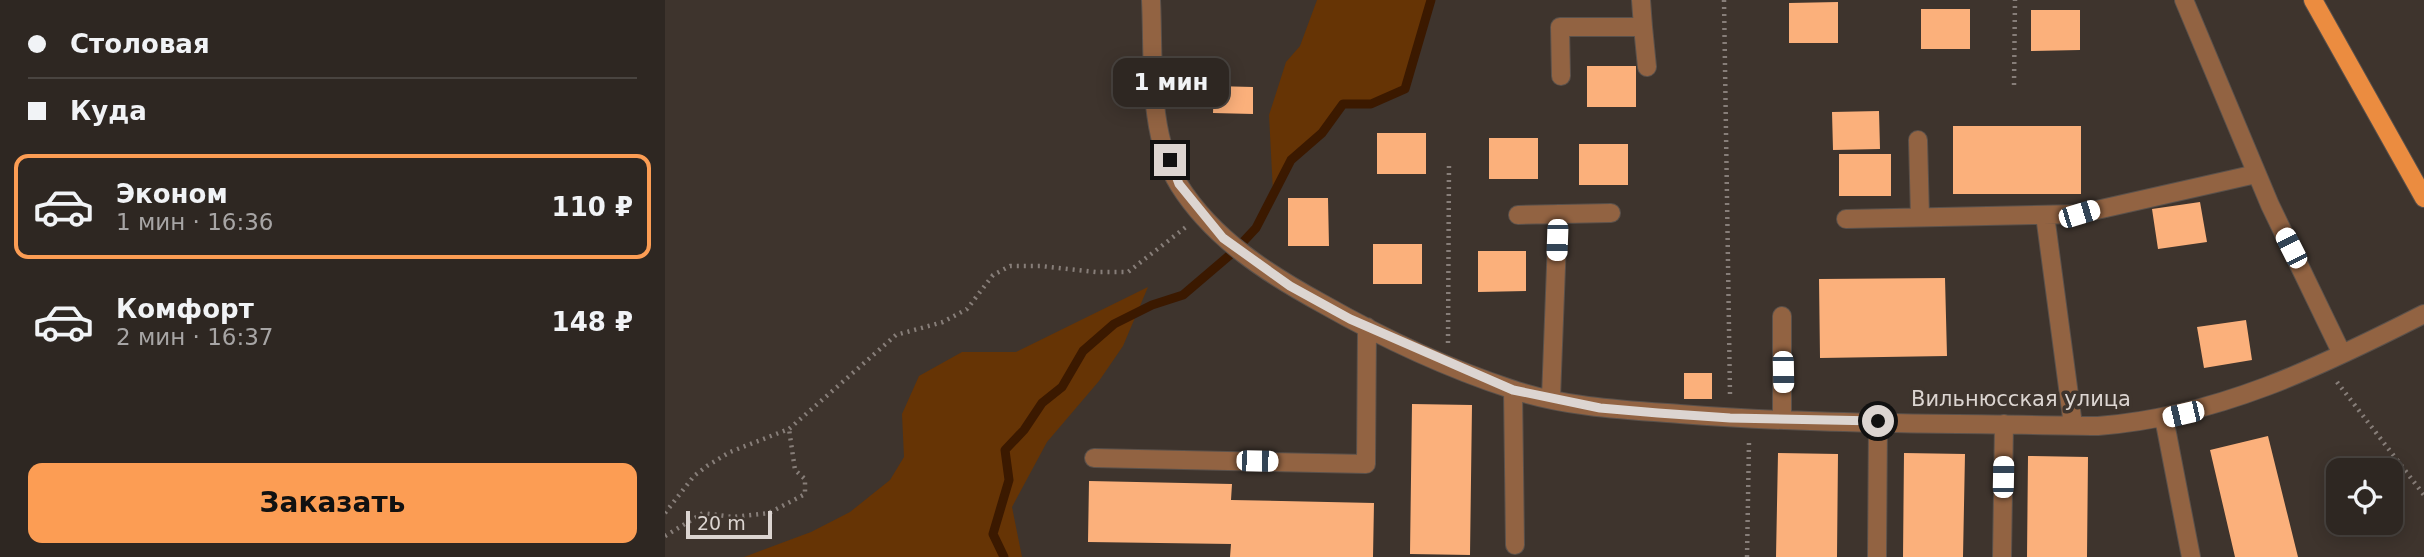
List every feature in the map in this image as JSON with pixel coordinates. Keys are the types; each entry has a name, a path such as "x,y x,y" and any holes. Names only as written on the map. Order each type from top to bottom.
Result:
{"main road":[{"path":"2313,0 2424,198"}],"street":[{"name":"Вильнюсская улица","path":"1151,0 1156,102 1161,137 1179,184 1223,238 1290,286 1367,327 1513,390 1600,408 1730,418 2073,425 2143,422 2258,392 2424,314"},
{"path":"1640,0 1647,67"},
{"path":"2184,0 2256,174 2342,354"},
{"path":"1561,76 1560,27 1643,27"},
{"path":"1918,140 1920,217"},
{"path":"1846,219 2079,214 2256,174"},
{"path":"1518,215 1611,213"},
{"path":"1551,398 1558,214"},
{"path":"2045,215 2073,425"},
{"path":"1782,316 1782,420"},
{"path":"1094,458 1366,464 1367,327"},
{"path":"1513,390 1515,545"},
{"path":"2164,418 2192,557"},
{"path":"1877,557 1878,421"},
{"path":"2002,557 2004,424"}],"path":[{"path":"1724,0 1730,418"},
{"path":"2014,85 2015,0"},
{"path":"1448,363 1449,162"},
{"path":"665,513 694,476 730,452 789,429 896,335 943,322 967,309 993,275 1010,267 1041,265 1096,272 1128,272 1203,214"},
{"path":"2322,363 2424,495"},
{"path":"1747,557 1750,419"},
{"path":"665,536 703,513 733,517 769,513 804,494 805,479 795,470 789,429"}],"shaded area":[{"path":"1317,0 1431,0 1405,89 1371,104 1343,104 1297,157 1273,192 1269,115 1286,62 1300,46"},
{"path":"1148,287 1123,346 1099,381 1047,442 1012,507 1022,557 744,557 811,532 850,512 890,480 904,457 902,414 919,376 962,352 1016,352"}],"building":[{"path":"1838,2 1838,43 1789,43 1789,3"},
{"path":"1921,9 1970,9 1970,49 1921,49"},
{"path":"2031,10 2080,10 2080,50 2031,51"},
{"path":"1587,66 1636,66 1636,107 1587,107"},
{"path":"1214,86 1253,87 1253,114 1213,113"},
{"path":"1879,111 1880,149 1833,150 1832,112"},
{"path":"1953,126 2081,126 2081,194 1953,194"},
{"path":"1377,133 1426,133 1426,174 1377,174"},
{"path":"1489,138 1538,138 1538,179 1489,179"},
{"path":"1579,144 1628,144 1628,185 1579,185"},
{"path":"1839,154 1891,154 1891,196 1839,196"},
{"path":"1288,198 1328,198 1329,246 1288,246"},
{"path":"2200,202 2207,242 2158,249 2152,209"},
{"path":"1373,244 1422,244 1422,284 1373,284"},
{"path":"1478,251 1526,251 1526,291 1478,292"},
{"path":"1945,278 1947,356 1820,358 1819,279"},
{"path":"2246,320 2252,360 2204,368 2197,327"},
{"path":"1684,373 1712,373 1712,399 1684,399"},
{"path":"1412,404 1472,405 1470,555 1410,554"},
{"path":"2268,436 2298,557 2235,557 2210,450"},
{"path":"1778,453 1838,454 1837,557 1776,557"},
{"path":"1904,453 1965,454 1963,557 1903,557"},
{"path":"2028,456 2088,457 2087,557 2027,557"},
{"path":"1089,481 1232,484 1231,500 1374,503 1373,557 1230,557 1231,544 1088,542"}],"waterway":[{"path":"1242,243 1256,228 1291,160 1322,133 1343,104 1371,104 1405,89 1431,0"},
{"path":"1004,557 993,534 1009,480 1005,450 1024,430 1042,403 1062,387 1083,351 1114,324 1152,305 1183,295 1231,254"}],"route":[{"path":"1170,160 1179,184 1223,238 1290,286 1350,319 1513,390 1600,408 1658,413 1782,420 1878,421"}]}
